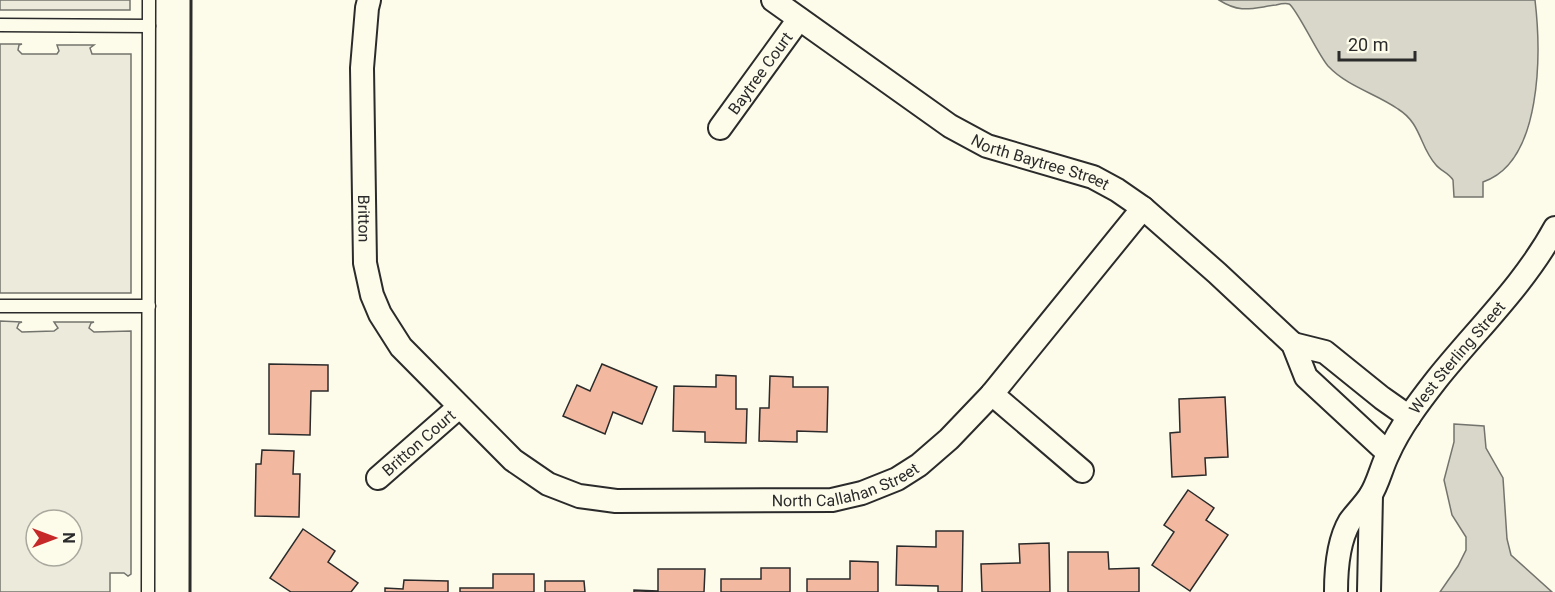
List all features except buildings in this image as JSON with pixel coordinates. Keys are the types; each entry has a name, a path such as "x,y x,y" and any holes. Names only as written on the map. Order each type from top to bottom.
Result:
{"street":[{"name":"Britton","path":"369,0 366,8 362,68 365,263 372,295 380,314 401,347 459,407"},
{"name":"North Baytree Street","path":"773,0 950,126 987,146 1093,177 1143,208 1293,344 1306,377 1388,453"},
{"name":"Baytree Court","path":"720,128 799,19"},
{"name":"North Callahan Street","path":"459,407 513,460 548,484 579,496 616,501 663,502 832,500 862,493 897,479 919,465 949,439 992,394 1143,208"},
{"name":"West Sterling Street","path":"1336,592 1339,555 1349,523 1371,495 1388,453 1409,417 1438,378 1521,281 1555,228"},
{"name":"North Baytree Street","path":"1293,344 1326,352 1409,417"},
{"path":"992,394 1082,471"},
{"name":"Britton Court","path":"378,478 459,407"},
{"name":"West Sterling Street","path":"1369,592 1371,495"}],"lane":[{"path":"148,592 149,0"},
{"path":"0,25 149,26"},
{"path":"0,306 149,306"}],"shaded area":[{"path":"0,0 130,0 130,10 0,10"},
{"path":"1219,0 1535,0 1538,47 1534,103 1527,129 1517,152 1503,171 1483,182 1483,197 1454,197 1453,180 1430,158 1412,121 1389,103 1353,85 1328,66 1297,13 1289,4 1240,9"},
{"path":"0,44 22,44 19,45 18,50 22,54 57,54 59,51 57,45 94,45 90,48 92,54 131,54 131,293 0,293"},
{"path":"0,321 22,322 17,328 22,332 54,331 58,328 54,322 94,322 89,328 94,332 131,331 131,574 128,576 124,573 110,573 110,592 0,592"},
{"path":"1454,424 1484,426 1486,448 1503,478 1507,539 1511,555 1552,592 1440,592 1466,550 1466,537 1452,515 1444,480 1454,442"}],"wall":[{"path":"190,592 191,0"}]}
